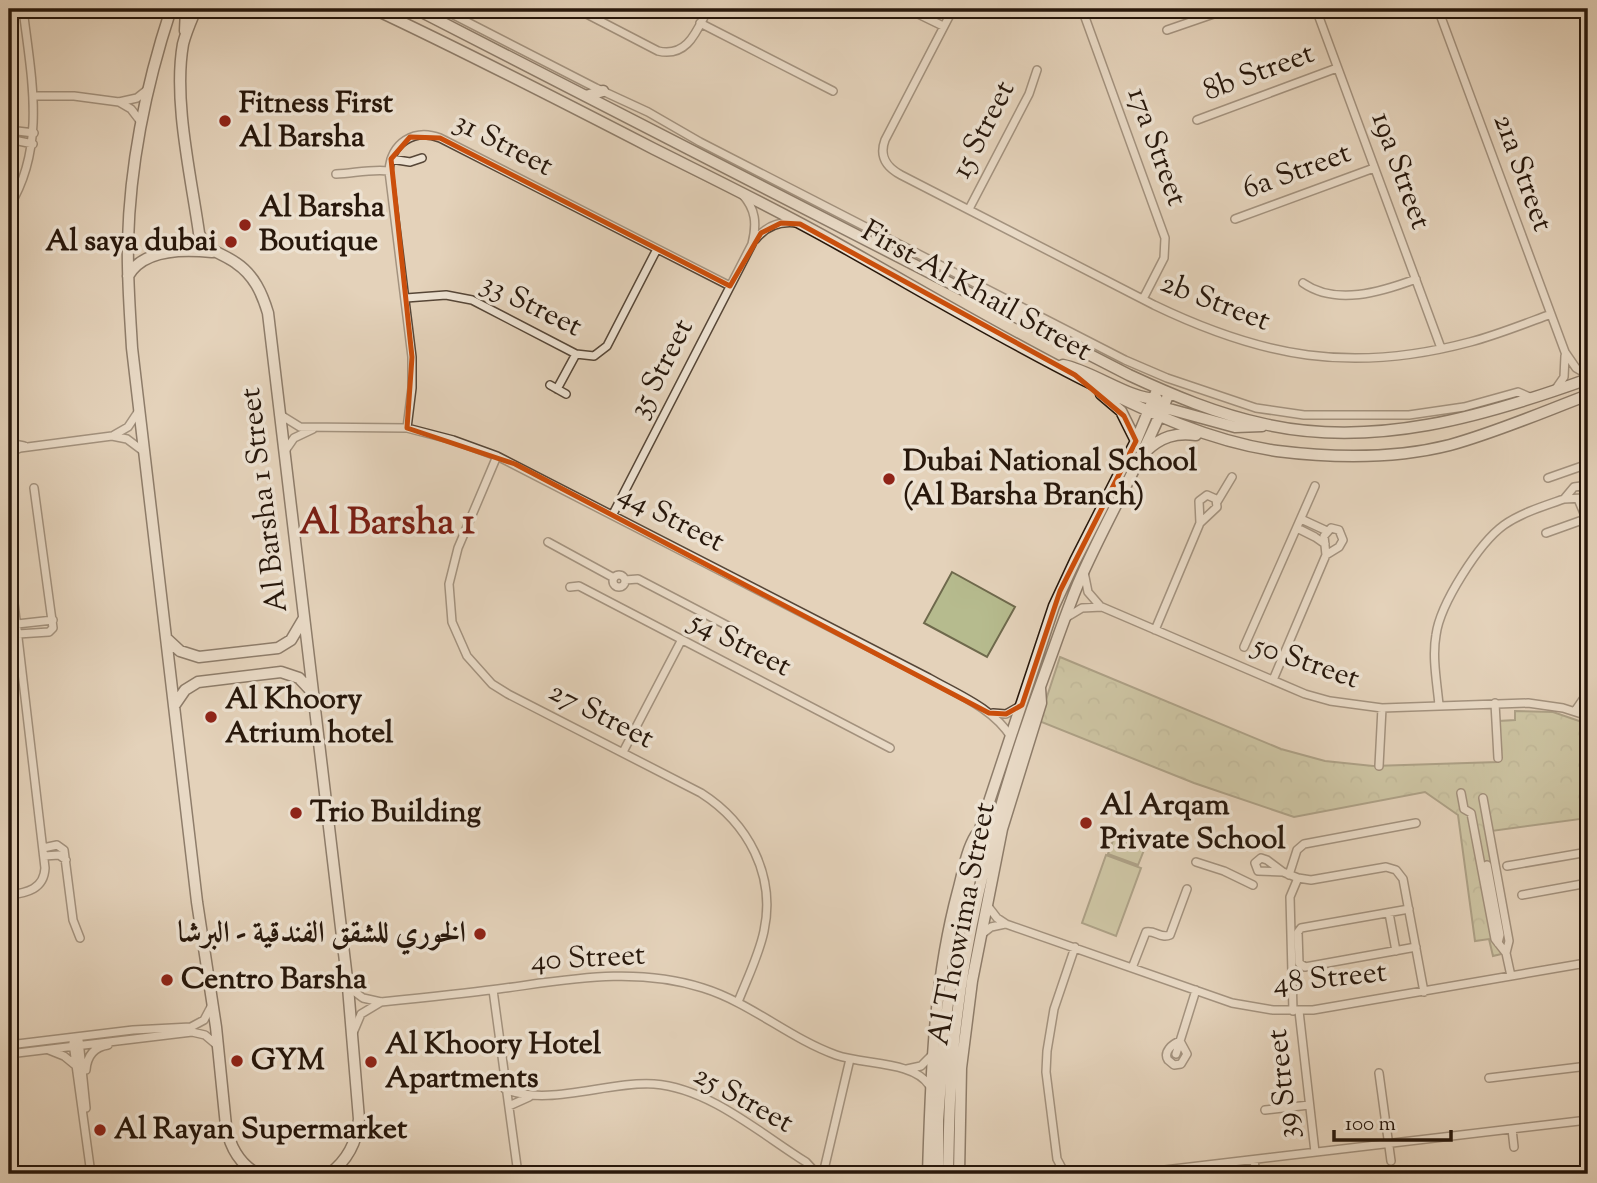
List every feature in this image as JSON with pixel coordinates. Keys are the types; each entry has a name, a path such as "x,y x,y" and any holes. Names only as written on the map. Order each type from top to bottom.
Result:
{"street":[{"path":"9,207 25,174 34,133 33,96 23,9"},
{"path":"171,9 142,124 130,202 128,276 138,412 197,902 230,1141 241,1161 258,1174"},
{"path":"186,9 186,34"},
{"name":"Al Barsha 1 Street","path":"196,9 186,34 181,59 181,83 199,233 205,245 244,269 255,281 269,321 348,987 358,1129 346,1159 329,1174"},
{"name":"First Al Khail Street","path":"374,9 448,43 800,224 1052,364 1149,412 1162,412 1210,436 1255,447 1305,453 1355,455 1418,451 1476,437 1588,396"},
{"name":"First Al Khail Street","path":"416,9 1158,388 1224,414 1266,425 1330,433 1395,430 1475,416 1553,392 1588,377"},
{"path":"442,9 1153,372 1256,408 1320,416 1398,416 1464,407 1518,392 1532,399"},
{"path":"577,9 658,51 677,51 691,40 708,9"},
{"path":"908,9 943,26 953,9"},
{"name":"17a Street","path":"1082,9 1165,238 1164,258 1143,299"},
{"path":"1167,30 1228,9"},
{"name":"19a Street","path":"1316,9 1441,348"},
{"name":"21a Street","path":"1438,9 1565,352 1576,368 1588,377"},
{"path":"700,23 833,92"},
{"name":"2b Street","path":"943,26 883,144 884,158 889,167 1143,299 1190,321 1241,340 1295,355 1341,358 1376,358 1441,348 1483,338 1551,314"},
{"name":"8b Street","path":"1197,120 1337,68"},
{"name":"15 Street","path":"968,209 1029,94 1037,70"},
{"path":"33,96 74,96 119,102 137,98 151,85"},
{"path":"586,96 603,91"},
{"path":"119,102 135,113 142,124"},
{"path":"9,130 34,133"},
{"name":"31 Street","path":"391,159 398,146 410,137 433,135 730,286"},
{"path":"9,139 33,144"},
{"path":"407,428 413,367 389,171 391,159 410,162 422,158"},
{"name":"6a Street","path":"1235,219 1374,168"},
{"path":"336,174 361,173 370,169 389,171"},
{"name":"35 Street","path":"741,194 750,204 755,216 756,228 752,244"},
{"name":"35 Street","path":"612,514 752,244 761,233 774,225 789,222 800,224"},
{"name":"33 Street","path":"406,298 437,294 472,300 576,354 588,357 604,350 656,249"},
{"path":"128,276 136,264 149,256 190,251 216,253"},
{"path":"1303,283 1326,292 1357,295 1378,292 1416,279"},
{"path":"1013,302 1020,318"},
{"path":"1553,392 1564,377 1565,352"},
{"path":"566,394 553,387 576,354"},
{"path":"1052,364 1081,370 1142,397 1162,398 1169,393"},
{"path":"1075,375 1118,407 1136,442"},
{"name":"Al Thowima Street","path":"931,1174 931,1056 951,914 970,848 979,832 1060,591 1136,442 1158,388"},
{"name":"Al Thowima Street","path":"968,913 1002,799 1065,618 1084,571 1143,454 1169,393"},
{"path":"112,436 128,427 138,412"},
{"path":"1162,412 1235,427 1266,425"},
{"name":"44 Street","path":"278,414 297,426 314,428 407,428 453,440 497,456 867,645 989,713 1002,724 1011,737"},
{"path":"283,453 294,438 314,428"},
{"path":"1143,454 1163,438 1178,434 1210,436"},
{"path":"9,453 28,446 112,436 127,439 143,452"},
{"path":"9,443 28,446"},
{"name":"27 Street","path":"497,456 452,566 449,603 458,639 473,663 492,684 716,803 741,828 755,850 766,889 766,919 760,947 738,1002"},
{"path":"1548,478 1588,465"},
{"path":"1568,471 1574,487"},
{"path":"1200,523 1216,509 1217,502 1232,477"},
{"path":"1244,648 1315,486"},
{"path":"1439,705 1436,636 1441,615 1451,594 1484,544 1500,528 1512,520 1564,499 1578,499 1584,496 1585,489 1581,486 1574,487 1564,499"},
{"path":"18,634 49,632 53,628 34,488"},
{"path":"1155,630 1200,523 1200,499 1209,495 1217,502"},
{"path":"1546,533 1587,518 1578,499"},
{"path":"1301,519 1326,531"},
{"path":"1297,528 1325,544"},
{"path":"1273,680 1326,555 1326,531 1331,528 1339,530 1343,540 1339,547 1326,555"},
{"path":"548,542 616,584 624,586 625,580 636,578 730,627"},
{"path":"9,561 45,874 29,893 9,895"},
{"path":"1084,571 1088,592 1102,607"},
{"path":"608,601 616,584"},
{"name":"54 Street","path":"570,587 577,585 890,748"},
{"path":"1065,618 1082,608 1102,607"},
{"name":"50 Street","path":"1102,607 1273,680 1330,701 1382,708 1495,703 1539,704 1588,716"},
{"path":"166,638 180,652 199,657 278,648 296,634 304,617"},
{"path":"17,624 53,620"},
{"path":"623,752 681,640"},
{"path":"174,706 185,690 198,682 281,672 299,678 314,693"},
{"name":"Al Thowima Street","path":"955,1174 963,1040 980,937 1002,829 1041,703 1040,687"},
{"path":"1575,711 1588,692"},
{"path":"1495,703 1498,758"},
{"path":"989,713 1006,714 1022,705"},
{"path":"1379,766 1382,708"},
{"path":"1461,793 1465,809 1471,813 1488,865 1498,918 1498,944 1506,953"},
{"path":"1471,813 1483,801 1489,832 1488,865 1498,918 1509,940 1506,953 1511,976"},
{"path":"1286,874 1297,850 1304,844 1416,823"},
{"name":"Al Thowima Street","path":"968,913 979,832"},
{"path":"1476,835 1489,832"},
{"path":"43,852 59,855 66,860 73,920 80,938"},
{"path":"1507,866 1588,852"},
{"path":"1196,862 1249,883 1256,861 1263,858 1286,874"},
{"path":"1255,867 1262,873 1317,879 1393,868 1403,879 1424,992"},
{"name":"39 Street","path":"1298,878 1290,897 1296,1011 1315,1152"},
{"path":"1522,895 1588,883"},
{"path":"1132,968 1146,932 1151,931 1164,937 1170,935 1187,889"},
{"name":"48 Street","path":"987,905 993,914 1006,924 1196,990 1242,1005 1296,1011 1424,992 1586,963"},
{"path":"1409,909 1301,928 1298,932 1299,963 1301,967 1305,967 1416,947"},
{"path":"955,1174 951,1080 968,913"},
{"path":"931,1174 945,1029 968,913"},
{"path":"1389,913 1396,951"},
{"path":"1588,919 1588,990"},
{"path":"980,937 991,927 1006,924"},
{"path":"1065,1174 1057,1159 1046,1061 1052,1019 1075,947"},
{"name":"40 Street","path":"381,1002 592,976 640,975 687,983 738,1002 809,1042 850,1059 906,1069 921,1075 929,1085"},
{"path":"348,987 363,998 381,1002"},
{"path":"493,989 518,1174"},
{"path":"1176,1054 1196,990"},
{"path":"353,1035 361,1014 381,1002"},
{"path":"9,1054 133,1030 191,1027 204,1020 213,1004"},
{"path":"9,1045 130,1038 192,1031 205,1035 218,1046"},
{"path":"86,1126 86,1066 92,1053 99,1047 130,1038"},
{"path":"76,1041 76,1066 91,1174"},
{"path":"76,1041 85,1091"},
{"path":"45,1049 64,1056 76,1066"},
{"path":"906,1069 921,1066 931,1056"},
{"path":"823,1174 850,1059"},
{"path":"1489,1078 1588,1066"},
{"path":"1378,1073 1391,1161"},
{"name":"25 Street","path":"509,1106 530,1097 634,1084 656,1084 680,1089 717,1105 806,1163 817,1174"},
{"name":"25 Street","path":"505,1089 530,1097"},
{"path":"1265,1111 1309,1105"},
{"path":"1131,1174 1588,1120"},
{"path":"1512,1129 1514,1147"},
{"path":"1254,1160 1256,1174"},
{"path":"806,1163 826,1162"}],"highlighted area":[{"path":"410,137 440,138 730,286 761,233 781,223 800,224 1075,375 1124,416 1136,441 1060,591 1022,705 1006,714 989,713 515,464 407,428 412,357 391,159"}],"green space":[{"path":"952,572 1015,607 987,657 924,623"},
{"path":"1060,657 1281,749 1325,761 1373,766 1498,762 1499,721 1515,720 1515,711 1553,712 1588,724 1588,818 1491,831 1510,952 1493,956 1489,939 1475,941 1458,815 1425,792 1294,817 1194,783 1039,721"},
{"path":"1114,838 1144,850 1138,865 1108,854"},
{"path":"1106,855 1141,868 1116,936 1082,923"}],"place":[{"name":"Fitness First Al Barsha","path":"225,121"},
{"name":"Al Barsha Boutique","path":"245,225"},
{"name":"Al saya dubai","path":"231,242"},
{"name":"Dubai National School (Al Barsha Branch)","path":"889,479"},
{"name":"Al Khoory Atrium hotel","path":"211,717"},
{"name":"Trio Building","path":"296,813"},
{"name":"Al Arqam Private School","path":"1086,823"},
{"name":"الخوري للشقق الفندقية - البرشا","path":"480,934"},
{"name":"Centro Barsha","path":"167,980"},
{"name":"GYM","path":"237,1061"},
{"name":"Al Khoory Hotel Apartments","path":"371,1062"},
{"name":"Al Rayan Supermarket","path":"100,1130"}],"district":[{"name":"Al Barsha 1","path":"387,524"}]}
